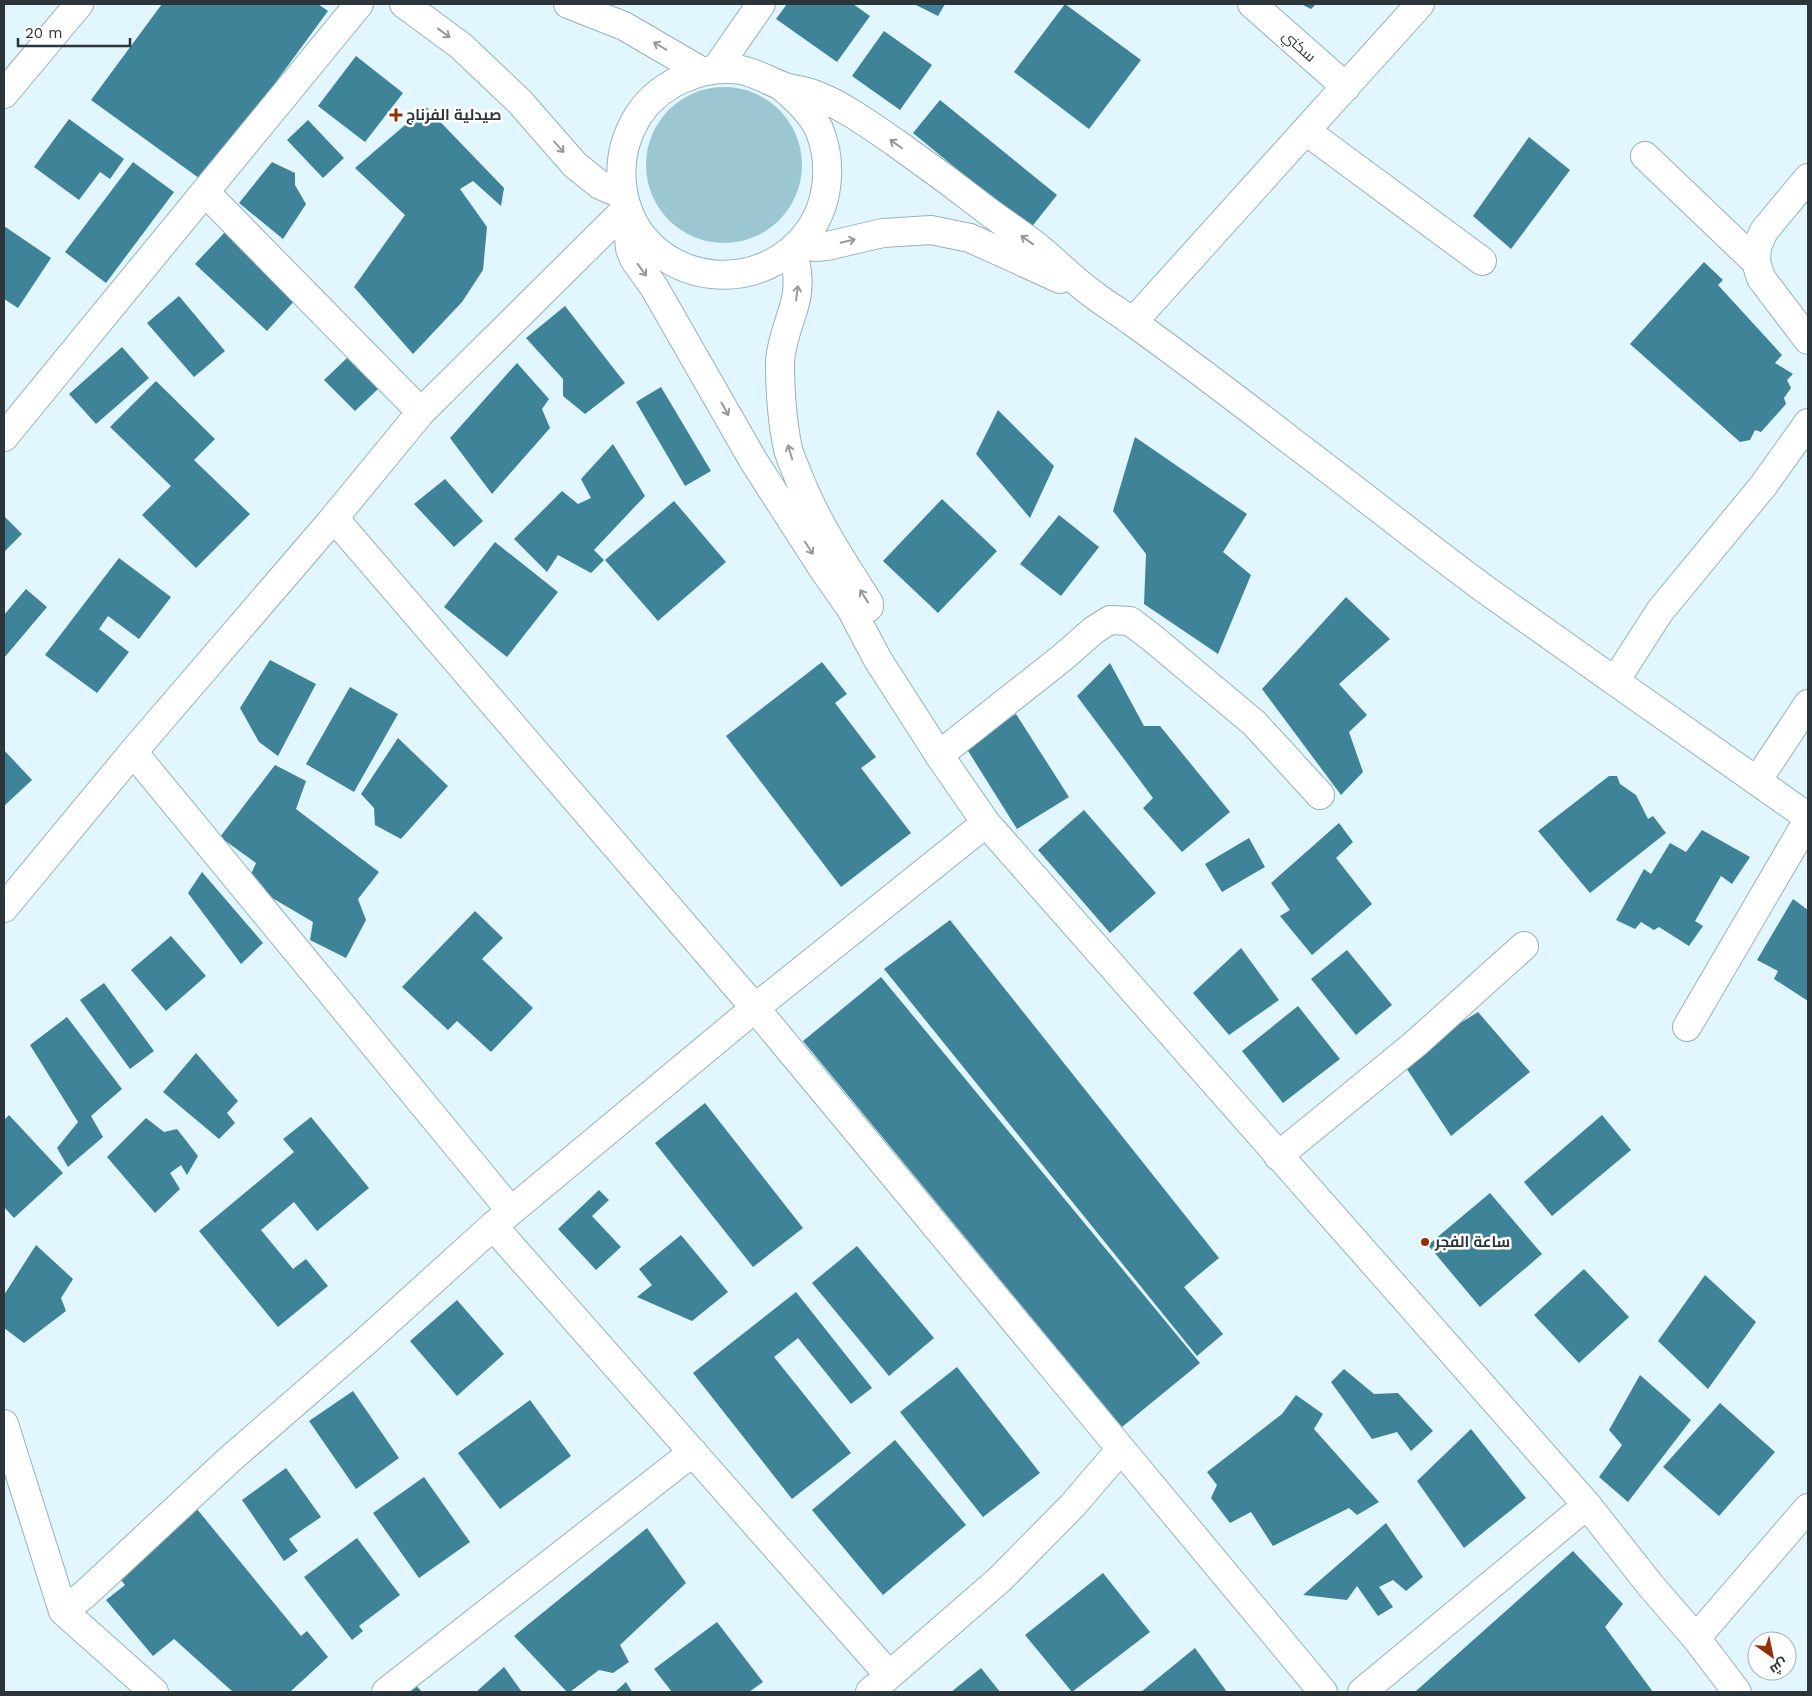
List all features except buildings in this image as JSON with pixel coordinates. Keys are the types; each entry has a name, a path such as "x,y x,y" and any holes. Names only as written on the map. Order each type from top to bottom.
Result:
{"main road":[{"path":"4,94 79,4"},
{"path":"4,437 360,4"},
{"path":"404,4 461,46 519,102 575,164 628,210 654,249 679,266 708,275 738,275 767,266 797,247 817,218 827,190 828,160 820,131 804,106 782,86"},
{"path":"568,4 624,26 709,70"},
{"path":"709,70 761,4"},
{"name":"سكني","path":"1252,4 1346,87"},
{"path":"1133,322 1420,4"},
{"path":"1687,1027 1808,819 1482,586 1133,322 1091,294 1035,246 945,178 880,132 813,94 782,86 762,76 740,70 709,70 676,81 654,97 636,117 625,142 621,169 628,210 630,249 634,259 654,287 753,460 851,610 878,660 939,755 986,823 1587,1505 1738,1692"},
{"path":"1306,131 1482,261"},
{"path":"1645,156 1756,262"},
{"path":"1808,178 1764,231 1757,246 1756,262 1761,278 1808,340"},
{"path":"205,192 421,412"},
{"path":"4,908 133,752 334,518 421,412 628,210"},
{"path":"797,247 815,247 883,233 931,230 970,238 1091,294"},
{"path":"797,247 798,285 780,360 788,450 808,502 868,603 878,660"},
{"path":"1615,681 1660,611 1763,486 1808,423"},
{"path":"334,518 755,1008 1322,1692"},
{"path":"939,755 1062,658 1094,630 1110,620 1130,622 1151,637 1254,723 1320,795"},
{"path":"1757,781 1808,704"},
{"path":"133,752 502,1219 880,1684 999,1580 1072,1506 1121,1449"},
{"path":"63,1610 84,1594 229,1460 502,1219 755,1008 986,823"},
{"path":"1278,1156 1415,1044 1524,946"},
{"path":"4,1424 63,1610 154,1692"},
{"path":"386,1692 693,1452"},
{"path":"1362,1692 1587,1505"},
{"path":"1696,1638 1808,1508"}],"shaded area":[{"path":"716,87 732,87 747,90 761,96 784,115 793,128 799,142 802,165 801,180 793,202 774,225 761,234 747,240 732,243 716,243 701,240 687,234 664,215 655,202 649,188 646,173 646,157 649,142 655,128 674,105 687,96 701,90"}],"place":[{"name":"صيدلية الفرناج","path":"396,115"},
{"name":"ساعة الفجر","path":"1425,1242"}]}
